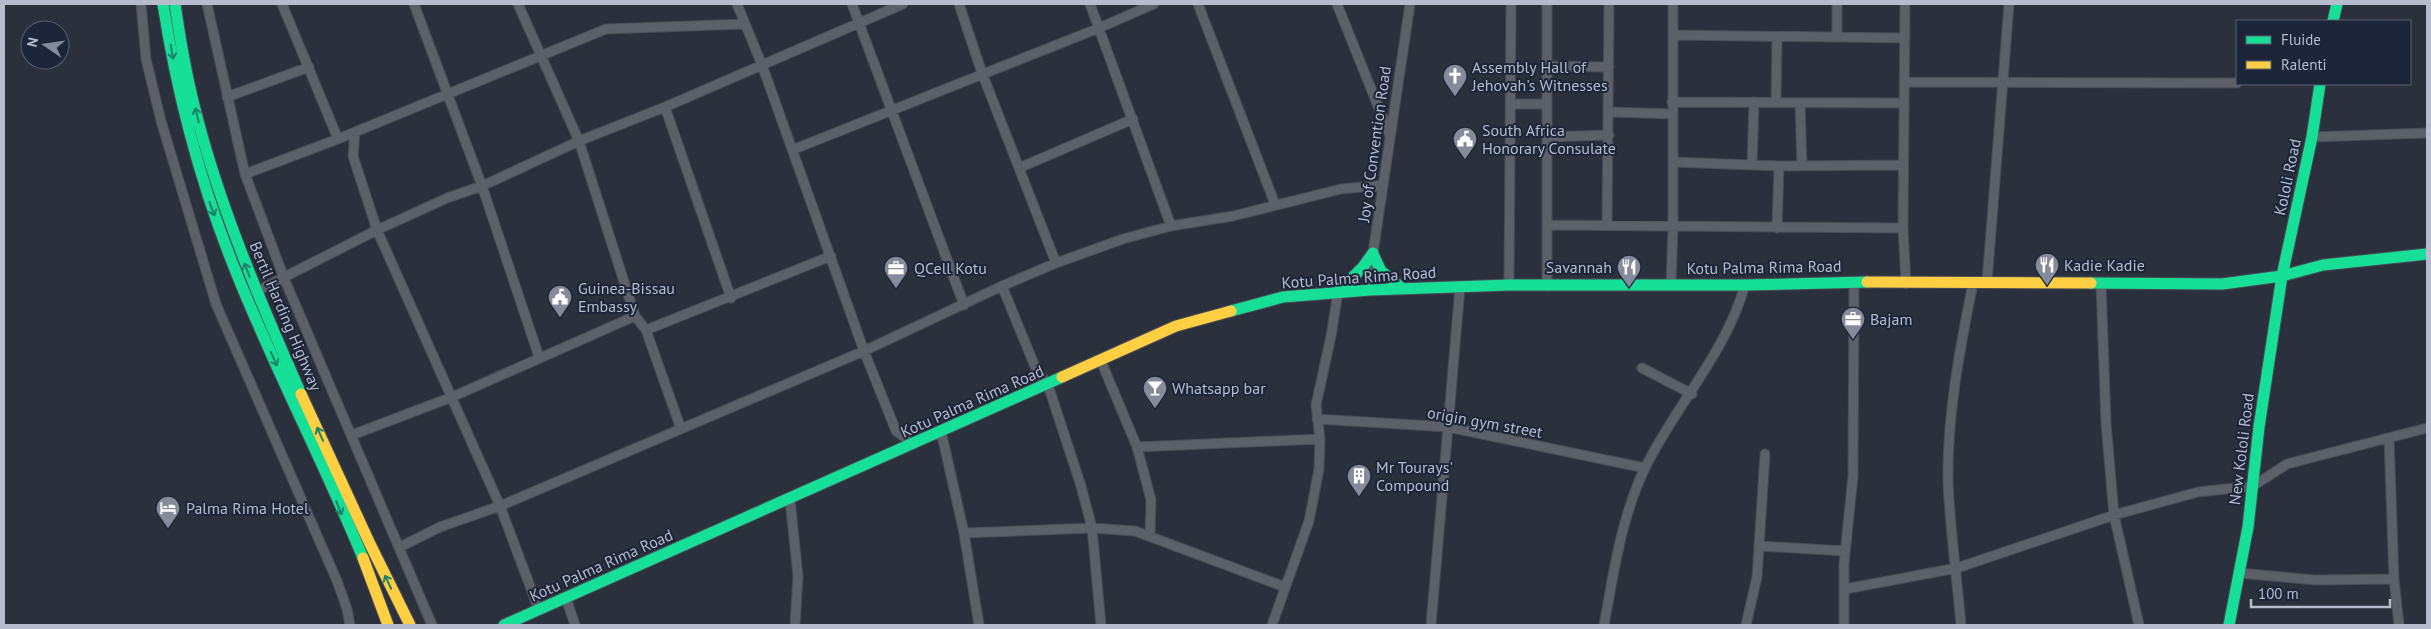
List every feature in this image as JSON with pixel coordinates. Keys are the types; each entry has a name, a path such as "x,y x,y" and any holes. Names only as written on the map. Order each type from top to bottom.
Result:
{"street":[{"path":"141,4 146,59 161,121 216,304 337,581 347,609 350,625"},
{"name":"Bertil Harding Highway","path":"163,4 178,85 208,197 248,302 316,453 388,625"},
{"name":"Bertil Harding Highway","path":"174,4 187,73 216,185 255,292 391,588 410,625"},
{"path":"208,4 226,97 245,174 284,278 432,625"},
{"path":"282,4 338,139"},
{"path":"414,4 482,186 539,357"},
{"path":"518,4 579,141 635,316 646,330 680,429"},
{"path":"737,4 762,65 864,351 896,431 914,444"},
{"path":"852,4 964,305"},
{"path":"255,292 377,230 447,198 482,186 579,141 665,107 904,4"},
{"path":"960,4 982,73 1056,263"},
{"path":"1090,4 1171,226"},
{"path":"792,150 982,73 1100,28 1154,4"},
{"path":"1198,4 1275,204"},
{"path":"1338,4 1390,136"},
{"name":"Joy of Convention Road","path":"1370,290 1373,253 1410,4"},
{"path":"1509,286 1511,4"},
{"path":"1547,4 1547,286"},
{"path":"1607,225 1610,112 1609,4"},
{"path":"1671,284 1673,226 1673,4"},
{"path":"1837,4 1837,37"},
{"path":"1905,4 1903,228 1906,284"},
{"path":"1987,282 2009,4"},
{"path":"2333,20 2337,4"},
{"path":"245,174 338,139 606,29 744,24"},
{"path":"1673,36 1905,38"},
{"path":"1776,102 1777,37"},
{"path":"1547,66 1610,67"},
{"path":"226,97 309,67"},
{"path":"1904,82 2236,83"},
{"name":"Kololi Road","path":"2282,276 2312,138 2320,85"},
{"path":"1672,102 1903,103"},
{"path":"1752,165 1754,102"},
{"path":"1800,103 1802,166"},
{"path":"1510,104 1547,104"},
{"path":"665,107 731,298"},
{"path":"1610,112 1672,114"},
{"path":"1019,168 1132,119"},
{"path":"355,132 353,156 377,230 500,506 539,610"},
{"path":"2312,138 2427,133"},
{"path":"1547,137 1609,135"},
{"path":"1673,162 1779,166 1903,165"},
{"path":"1777,228 1779,166"},
{"path":"400,547 440,527 500,506 864,351 1002,286 1056,263 1124,239 1171,226 1233,216 1341,189 1383,185"},
{"path":"1548,225 1903,228"},
{"path":"1373,253 1381,271 1403,289"},
{"path":"1272,625 1309,521 1319,469 1320,439 1316,405 1331,336 1338,292 1363,267 1373,253"},
{"name":"Kotu Palma Rima Road","path":"504,625 790,500 1176,326 1283,297 1370,290 1509,286 1745,285 1854,282 1906,284 1987,282 2222,284 2282,276 2323,265 2427,254"},
{"path":"646,330 731,298 831,256"},
{"name":"New Kololi Road","path":"2229,625 2253,486 2282,276"},
{"path":"1844,625 1845,551 1853,476 1854,282"},
{"path":"1961,625 1948,483 1949,435 1961,340 1973,283"},
{"path":"2101,284 2106,423 2114,515 2139,625"},
{"path":"1604,625 1618,545 1626,512 1645,468 1692,394 1740,304 1745,285"},
{"path":"1002,286 1036,370 1048,385 1081,486 1092,528 1101,625"},
{"path":"1431,625 1460,287"},
{"path":"352,435 452,397 635,316"},
{"path":"1101,361 1137,447 1151,500 1150,536"},
{"path":"1642,368 1692,394"},
{"name":"origin gym street","path":"1317,419 1448,427 1645,468"},
{"path":"1845,589 1957,568 2114,515 2198,492 2253,486 2287,464 2427,428"},
{"path":"941,431 964,533 979,625"},
{"path":"2389,438 2394,579 2399,625"},
{"path":"1137,447 1320,439"},
{"path":"1746,625 1757,577 1765,454"},
{"path":"790,500 798,576 795,625"},
{"path":"964,533 1092,528 1135,531 1285,587"},
{"path":"1760,546 1845,551"},
{"path":"2239,573 2315,580 2394,579"},
{"path":"566,598 575,625"}],"traffic: fast":[{"path":"163,4 175,71 191,137 222,235 249,304 363,558"},
{"path":"175,4 192,96 216,182 256,289 301,394"},
{"path":"2333,20 2337,4"},
{"path":"2229,625 2248,527 2259,427 2282,276 2312,137 2320,85"},
{"path":"1338,292 1363,267 1373,253"},
{"path":"1373,254 1381,271 1403,289"},
{"path":"2091,283 2222,284 2282,276 2323,265 2427,254"},
{"path":"1231,311 1283,297 1370,290 1509,285 1745,285 1867,282"},
{"path":"504,625 1062,377"}],"traffic: slow":[{"path":"1867,282 2091,283"},
{"path":"1062,377 1176,326 1231,311"},
{"path":"301,394 370,544 410,625"},
{"path":"363,558 388,625"}],"place":[{"name":"Assembly Hall of Jehovah's Witnesses","path":"1455,97"},
{"name":"South Africa Honorary Consulate","path":"1465,160"},
{"name":"Kadie Kadie","path":"2047,286"},
{"name":"Savannah","path":"1629,288"},
{"name":"QCell Kotu","path":"896,289"},
{"name":"Guinea-Bissau Embassy","path":"560,318"},
{"name":"Bajam","path":"1853,340"},
{"name":"Whatsapp bar","path":"1155,409"},
{"name":"Mr Tourays' Compound","path":"1359,497"},
{"name":"Palma Rima Hotel","path":"168,529"}]}
